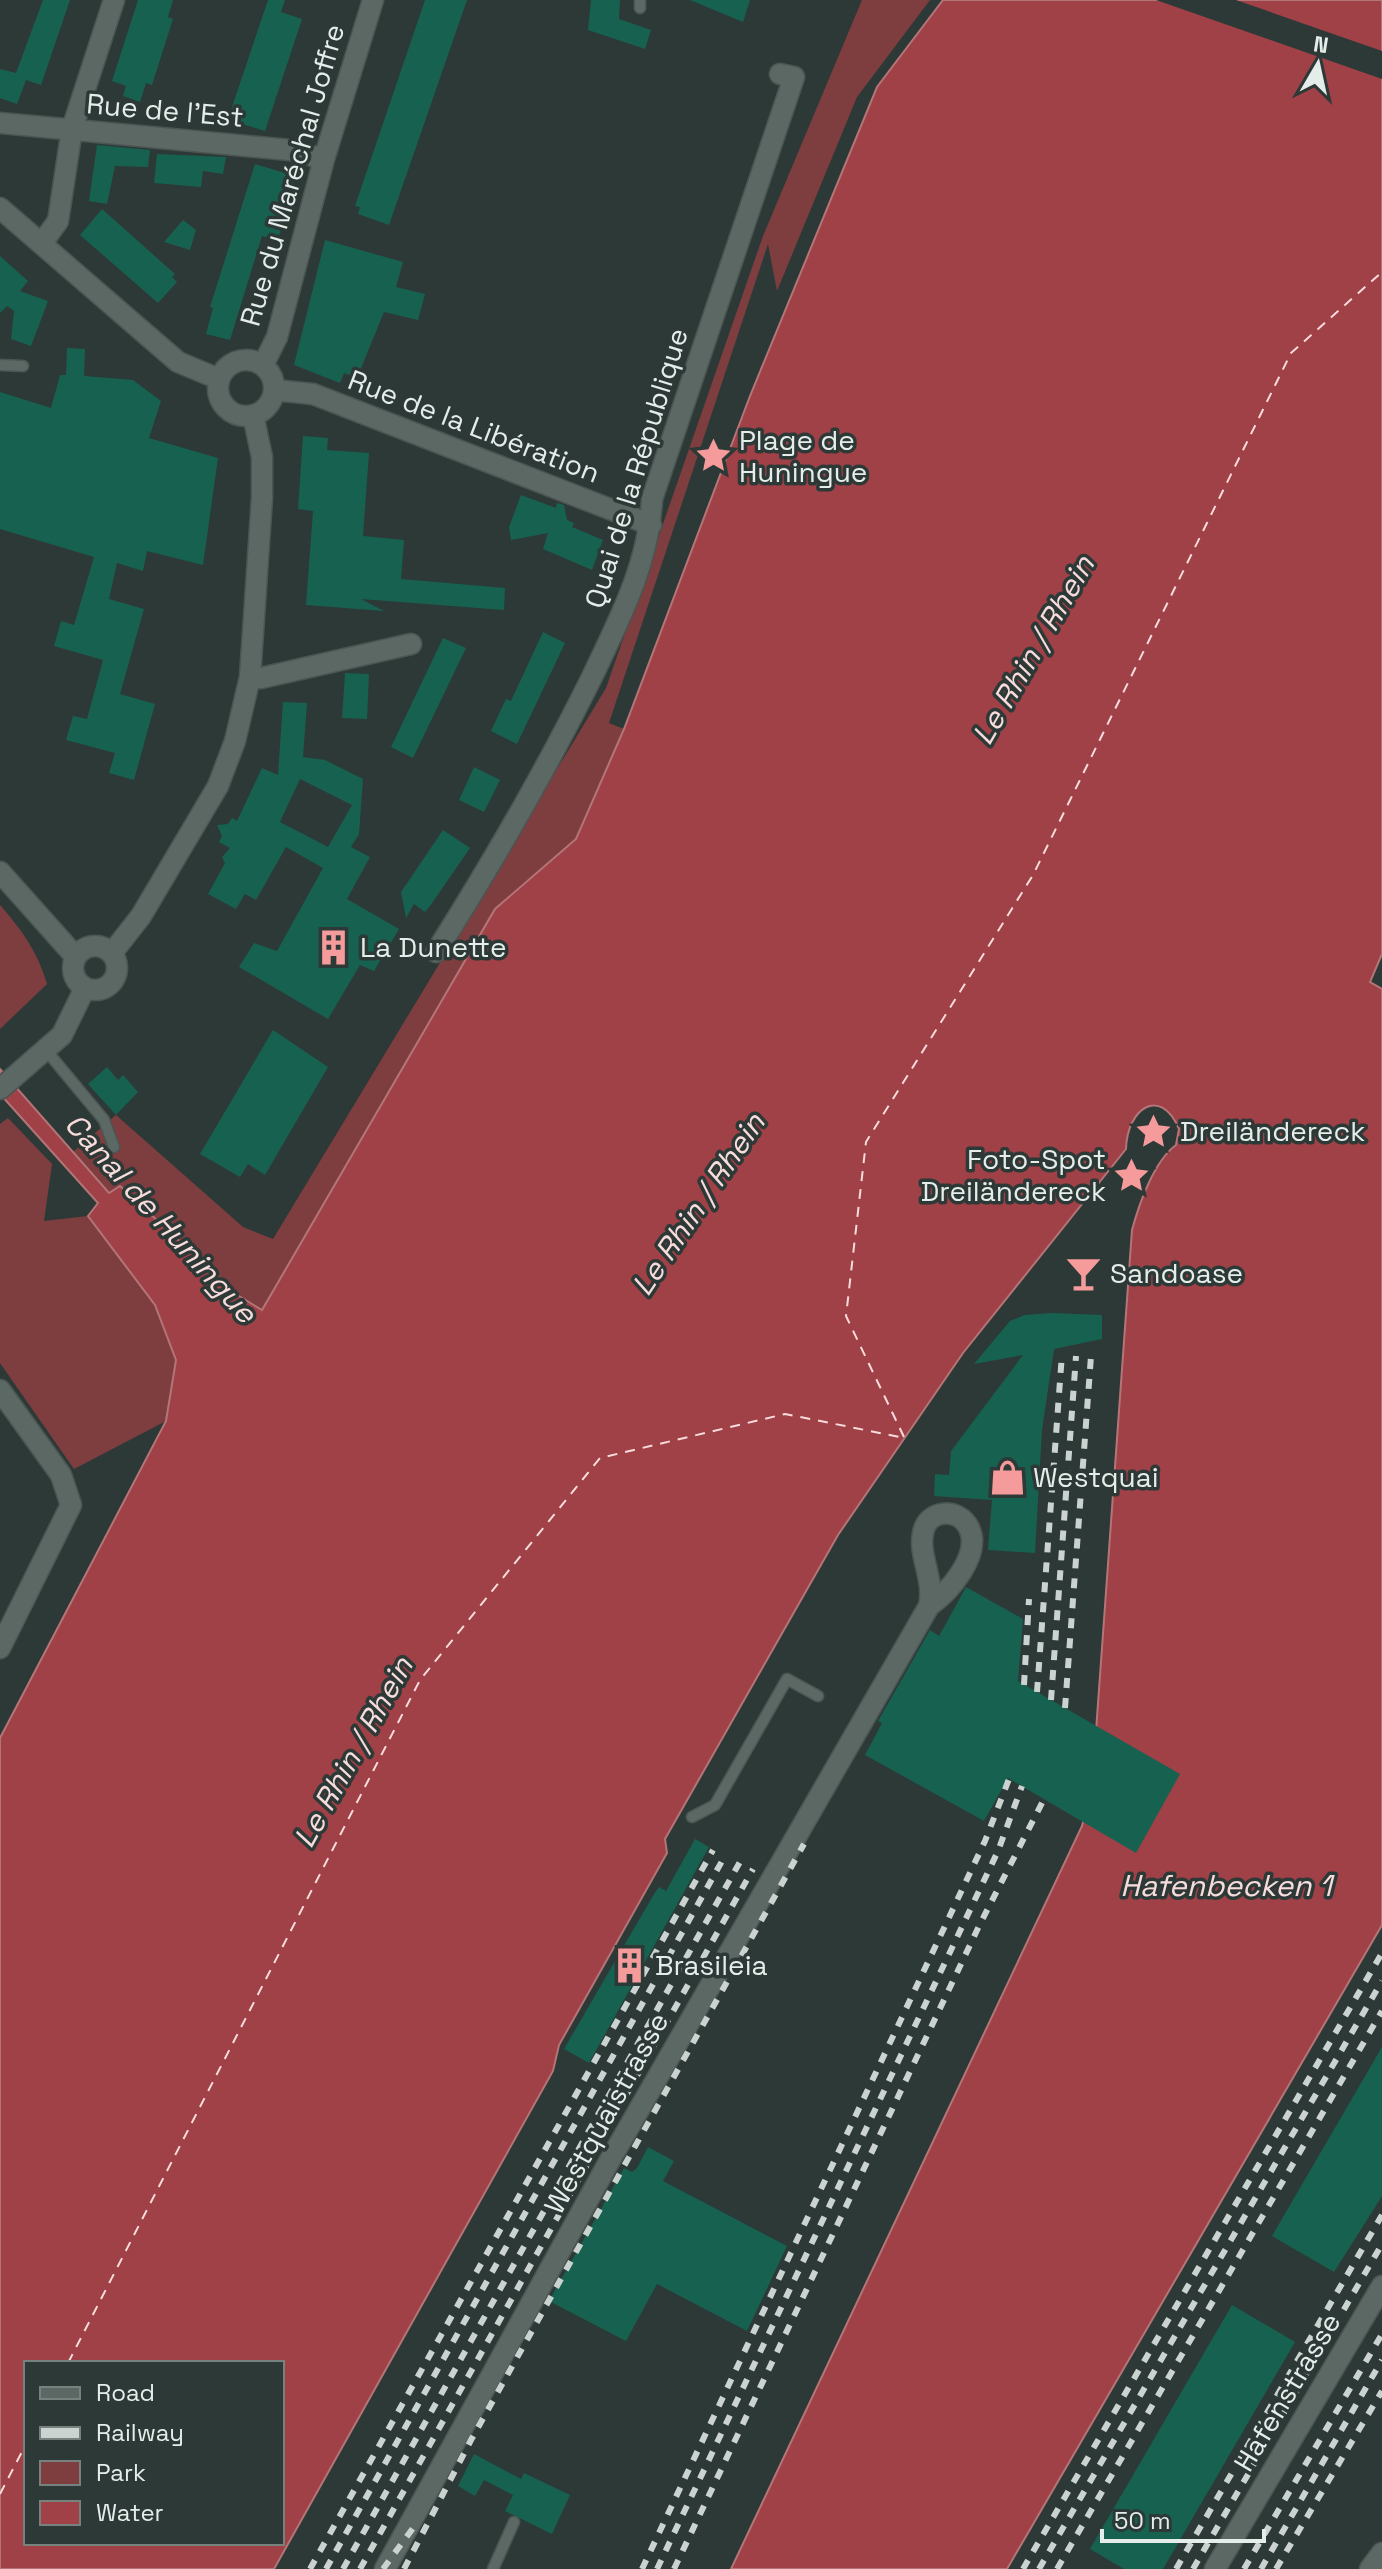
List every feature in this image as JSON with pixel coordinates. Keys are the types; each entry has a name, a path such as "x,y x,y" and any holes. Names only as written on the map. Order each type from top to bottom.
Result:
{"street":[{"path":"42,243 58,221 72,129 114,0"},
{"name":"Rue du Maréchal Joffre","path":"263,365 277,337 324,159 373,0"},
{"name":"Quai de la République","path":"436,952 507,840 626,607 651,525 652,499 794,77 780,74"},
{"name":"Rue de l'Est","path":"0,123 290,150 324,159"},
{"path":"0,208 178,362 219,379 223,403 236,414 253,415 270,403 274,390"},
{"name":"Rue du Maréchal Joffre","path":"219,379 229,365 237,361 255,361 272,376 274,390"},
{"name":"Rue de la Libération","path":"274,390 313,394 651,525"},
{"path":"112,953 141,916 218,786 235,741 250,677 262,498 262,457 253,415"},
{"path":"250,677 261,678 411,644"},
{"path":"0,872 75,956"},
{"path":"93,945 112,953 117,965 115,977 107,987 85,988 75,979 72,968 75,956 93,945"},
{"path":"0,1089 68,1025 85,988"},
{"path":"0,1390 61,1475 71,1505 0,1648"},
{"name":"Westquaistrasse","path":"385,2569 610,2160 929,1606"},
{"name":"Hafenstrasse","path":"1215,2569 1382,2286"},
{"path":"1370,2569 1382,2553"}],"lane":[{"path":"0,365 23,366"},
{"path":"38,1056 104,1120 114,1147"},
{"path":"692,1817 715,1805 787,1679 818,1696"},
{"path":"493,2569 514,2522"}],"green space":[{"path":"862,0 930,0 857,97 777,291 768,244 609,723 624,729 576,839 495,909 262,1311 239,1296 121,1186 110,1193 73,1152 116,1115 243,1227 273,1239 606,688 763,236"},
{"path":"0,905 28,942 47,984 0,1029"},
{"path":"8,1118 52,1164 44,1221 88,1216 155,1305 176,1360 166,1421 74,1469 0,1363 0,1124"}],"water":[{"path":"943,0 1382,0 1382,954 1370,982 1382,989 1382,1925 1007,2569 731,2569 1082,1826 1092,1787 1132,1230 1148,1184 1161,1161 1176,1145 1179,1129 1163,1108 1154,1105 1138,1113 1128,1135 1126,1149 963,1353 838,1535 665,1839 667,1853 559,2045 553,2071 274,2569 0,2569 0,1738 166,1421 176,1360 155,1305 88,1216 98,1203 0,1094 0,1069 109,1193 120,1186 239,1296 262,1310 495,909 576,839 624,729 750,396 877,87"}],"pier":[{"path":"1156,0 1236,0 1382,51 1382,79"}],"building":[{"path":"43,0 70,0 41,85 26,80 17,104 0,98 0,69 16,73"},
{"path":"138,0 173,0 168,17 173,19 152,85 146,83 140,102 123,96 126,86 112,81"},
{"path":"268,0 285,0 281,12 302,19 265,131 233,121 236,112 231,110"},
{"path":"425,0 467,0 389,225 358,214 360,207 355,206"},
{"path":"591,0 620,0 619,19 651,30 645,49 588,30"},
{"path":"690,0 750,0 743,22"},
{"path":"97,145 150,150 148,167 115,166 107,204 89,201"},
{"path":"157,154 226,157 223,174 203,171 201,187 154,183"},
{"path":"255,164 295,176 278,240 262,236 230,340 206,334 213,308 210,307"},
{"path":"102,209 175,274 172,277 177,282 158,303 80,235"},
{"path":"183,220 196,230 190,250 164,242"},
{"path":"325,240 403,262 396,287 425,294 418,320 384,312 357,378 344,373 340,383 294,365"},
{"path":"0,256 28,281 20,291 48,301 31,346 11,339 14,311 7,306 0,313"},
{"path":"67,348 85,349 84,376 133,380 161,401 149,438 218,458 203,565 147,551 143,571 117,563 109,599 144,609 120,694 155,704 134,780 109,773 115,753 66,740 73,716 87,719 103,660 54,646 61,621 74,625 94,557 0,529 0,392 51,408 60,375 66,375"},
{"path":"303,436 328,438 327,450 369,453 363,536 404,540 401,579 505,588 504,610 361,599 384,611 306,605 313,511 298,509"},
{"path":"521,495 556,508 557,503 564,505 567,520 574,523 572,527 603,540 592,570 543,549 548,533 511,540 509,527"},
{"path":"543,632 565,643 517,744 491,731 506,699 511,701"},
{"path":"443,638 466,648 413,758 391,747"},
{"path":"345,673 369,674 367,719 342,718"},
{"path":"283,702 307,703 303,757 325,760 363,779 359,834 351,847 370,857 347,899 399,929 374,971 360,965 328,1019 239,967 254,943 277,951 323,868 286,847 256,900 245,894 236,909 208,894 225,863 222,857 230,848 219,842 222,836 217,825 228,824 232,818 237,821 262,768 278,775","holes":["300,779 352,805 328,847 280,822"]},
{"path":"474,767 500,780 484,812 459,800"},
{"path":"443,830 470,848 425,912 414,904 406,918 401,892"},
{"path":"273,1030 328,1067 265,1175 248,1164 240,1177 200,1154"},
{"path":"107,1067 118,1080 123,1075 138,1092 116,1115 88,1084"},
{"path":"1025,1315 1102,1315 1102,1339 1054,1349 1042,1430 1035,1553 988,1550 992,1500 934,1496 935,1474 949,1475 951,1451 1023,1355 974,1364 1010,1321"},
{"path":"966,1587 1023,1619 1018,1681 1180,1774 1136,1853 1008,1778 984,1821 865,1755 882,1723 878,1721 930,1630 939,1636"},
{"name":"Brasileia","path":"695,1839 709,1847 589,2063 564,2049 654,1894 659,1887 666,1891"},
{"path":"1382,2047 1382,2196 1334,2272 1272,2236"},
{"path":"648,2147 674,2161 663,2181 787,2246 747,2331 657,2284 626,2341 549,2301 624,2168 632,2172 637,2168"},
{"path":"1232,2305 1295,2342 1163,2569 1124,2569 1090,2549"},
{"path":"474,2454 521,2479 524,2473 570,2495 552,2534 505,2511 513,2495 484,2480 475,2496 458,2486"}],"ferry route":[{"path":"904,1437 846,1316 866,1142 1033,875 1291,353 1382,272"},
{"path":"69,2361 420,1680 600,1458 785,1414 905,1438"},
{"path":"0,2494 24,2448"}],"railway":[{"path":"1037,1692 1062,1354"},
{"path":"1051,1700 1076,1356"},
{"path":"1065,1708 1091,1356"},
{"path":"1024,1685 1029,1599"},
{"path":"642,2569 985,1841 1009,1779"},
{"path":"657,2569 998,1851 1022,1786"},
{"path":"674,2569 980,1924 1044,1799"},
{"path":"404,2569 471,2440 804,1844"},
{"path":"310,2569 713,1850"},
{"path":"326,2569 726,1854"},
{"path":"343,2569 741,1860"},
{"path":"360,2569 753,1869"},
{"path":"1023,2569 1382,1953"},
{"path":"1039,2569 1382,1981"},
{"path":"1057,2569 1382,2011"},
{"path":"1176,2569 1382,2215"},
{"path":"1193,2569 1382,2244"},
{"path":"1244,2569 1382,2334"},
{"path":"1261,2569 1382,2360"},
{"path":"1276,2569 1382,2391"},
{"path":"383,2569 416,2524"}],"place":[{"name":"Plage de Huningue","path":"713,456"},
{"name":"La Dunette","path":"334,947"},
{"name":"Dreiländereck","path":"1154,1131"},
{"name":"Foto-Spot Dreiländereck","path":"1132,1175"},
{"name":"Sandoase","path":"1084,1273"},
{"name":"Westquai","path":"1007,1477"},
{"name":"Brasileia","path":"629,1965"}],"water label":[{"name":"Le Rhin / Rhein","path":"1033,650"},
{"name":"Le Rhin / Rhein","path":"698,1204"},
{"name":"Canal de Huningue","path":"161,1218"},
{"name":"Le Rhin / Rhein","path":"353,1752"},
{"name":"Hafenbecken 1","path":"1226,1885"}]}
